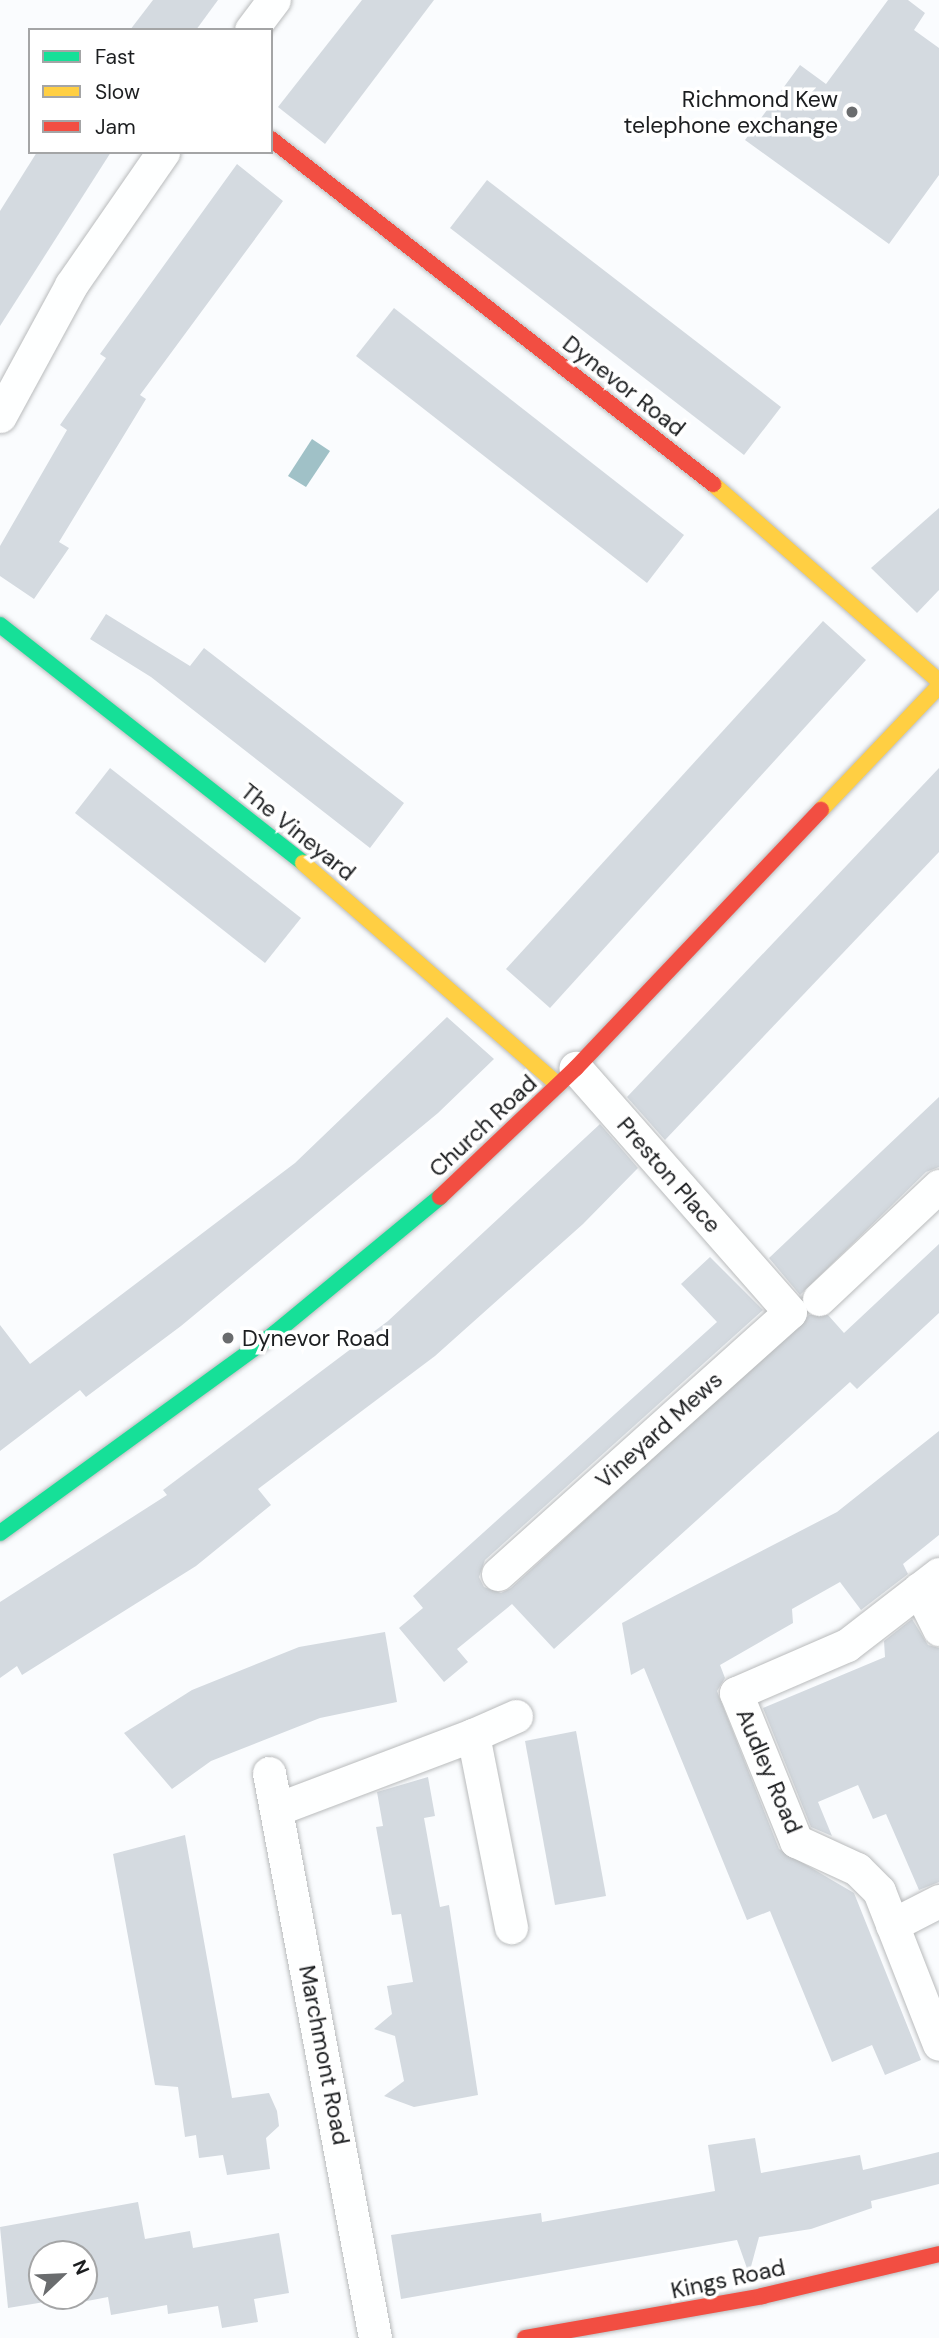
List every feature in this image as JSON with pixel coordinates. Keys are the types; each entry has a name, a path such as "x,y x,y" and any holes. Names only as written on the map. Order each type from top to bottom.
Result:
{"street":[{"path":"253,28 274,0"},
{"name":"Dynevor Road","path":"273,141 732,499 939,683"},
{"path":"0,416 71,285 162,154"},
{"name":"The Vineyard","path":"0,625 295,856 567,1077"},
{"name":"Church Road","path":"0,1533 112,1458 312,1305 446,1192 567,1077 939,683"},
{"name":"Preston Place","path":"567,1077 762,1282"},
{"path":"820,1299 939,1186"},
{"name":"Vineyard Mews","path":"498,1574 790,1312 762,1282"},
{"path":"929,1581 939,1629"},
{"name":"Audley Road","path":"929,1581 847,1645 736,1693 796,1840 857,1869 879,1891 939,2044"},
{"path":"276,1810 516,1716"},
{"path":"473,1735 511,1927"},
{"name":"Marchmont Road","path":"270,1773 376,2338"},
{"path":"892,1925 939,1901"},
{"name":"Kings Road","path":"525,2338 762,2296 939,2254"}],"water":[{"path":"312,439 330,451 306,487 288,476"}],"building":[{"path":"153,0 218,0 197,28 132,28"},
{"path":"362,0 434,0 325,144 278,107"},
{"name":"Richmond Kew telephone exchange","path":"888,0 908,0 925,13 914,30 939,48 939,175 889,244 745,140 800,65 826,84"},
{"path":"36,154 110,154 0,326 0,211"},
{"path":"237,164 283,201 140,395 146,399 59,542 69,548 34,599 0,576 0,546 67,430 60,425 106,358 100,354"},
{"path":"487,180 781,407 744,455 450,228"},
{"path":"394,308 684,535 647,583 356,356"},
{"path":"939,508 939,590 917,613 871,568"},
{"path":"106,614 190,666 204,648 404,803 370,848 151,677 90,639"},
{"path":"823,621 866,660 550,1008 506,969"},
{"path":"110,768 301,918 265,963 75,813"},
{"path":"939,768 939,852 665,1140 627,1097"},
{"path":"447,1017 494,1059 438,1113 181,1326 86,1397 80,1390 0,1451 0,1325 30,1364 295,1163"},
{"path":"939,1097 939,1167 926,1172 800,1295 769,1258"},
{"path":"600,1124 638,1168 583,1224 435,1356 258,1489 271,1505 196,1566 22,1675 17,1666 0,1678 0,1602 167,1495 163,1490 388,1321"},
{"path":"939,1244 939,1313 857,1389 850,1382 554,1649 512,1604 457,1649 468,1662 444,1682 399,1628 423,1608 413,1596 717,1322 681,1284 710,1257 763,1310 485,1560 479,1577 484,1587 501,1593 511,1588 809,1315 828,1315 844,1333"},
{"path":"939,1431 939,1535 903,1564 908,1574 861,1610 840,1582 792,1609 793,1623 720,1665 725,1678 717,1691 779,1849 854,1893 921,2060 885,2075 872,2045 832,2062 770,1911 747,1920 644,1668 631,1675 622,1623 837,1512"},
{"path":"912,1619 928,1645 939,1648 939,1882 919,1890 886,1814 873,1819 858,1785 818,1802 832,1836 811,1827 763,1708 885,1657 884,1641"},
{"path":"385,1632 397,1702 320,1718 211,1761 172,1789 124,1733 192,1690 299,1647"},
{"path":"576,1731 606,1896 555,1905 525,1741"},
{"path":"428,1777 435,1816 424,1818 440,1907 449,1905 478,2095 414,2107 384,2096 404,2081 395,2036 374,2029 392,2014 387,1986 413,1982 401,1914 392,1915 376,1827 383,1826 377,1792"},
{"path":"185,1835 232,2098 269,2093 277,2111 279,2126 266,2138 270,2169 227,2175 223,2155 199,2158 196,2135 185,2137 178,2087 155,2085 113,1854"},
{"path":"755,2138 761,2173 860,2155 863,2170 939,2152 939,2184 871,2201 872,2208 811,2229 759,2237 749,2274 737,2240 401,2299 391,2235 541,2213 542,2222 715,2191 708,2145"},
{"path":"138,2202 145,2239 190,2231 193,2248 279,2233 289,2293 254,2299 258,2322 222,2328 218,2306 168,2314 167,2305 111,2315 108,2297 98,2299 98,2240 28,2240 28,2305 8,2308 0,2227"}],"traffic: fast":[{"path":"0,625 303,863"},
{"path":"0,1533 275,1333 440,1197"}],"traffic: slow":[{"path":"713,484 939,681"},
{"path":"821,810 939,686"},
{"path":"303,863 558,1085"}],"traffic: jam":[{"path":"273,141 713,484"},
{"path":"440,1197 576,1068 821,810"},
{"path":"525,2338 762,2296 939,2254"}],"place":[{"name":"Richmond Kew telephone exchange","path":"852,112"},
{"name":"Dynevor Road","path":"228,1338"}]}
